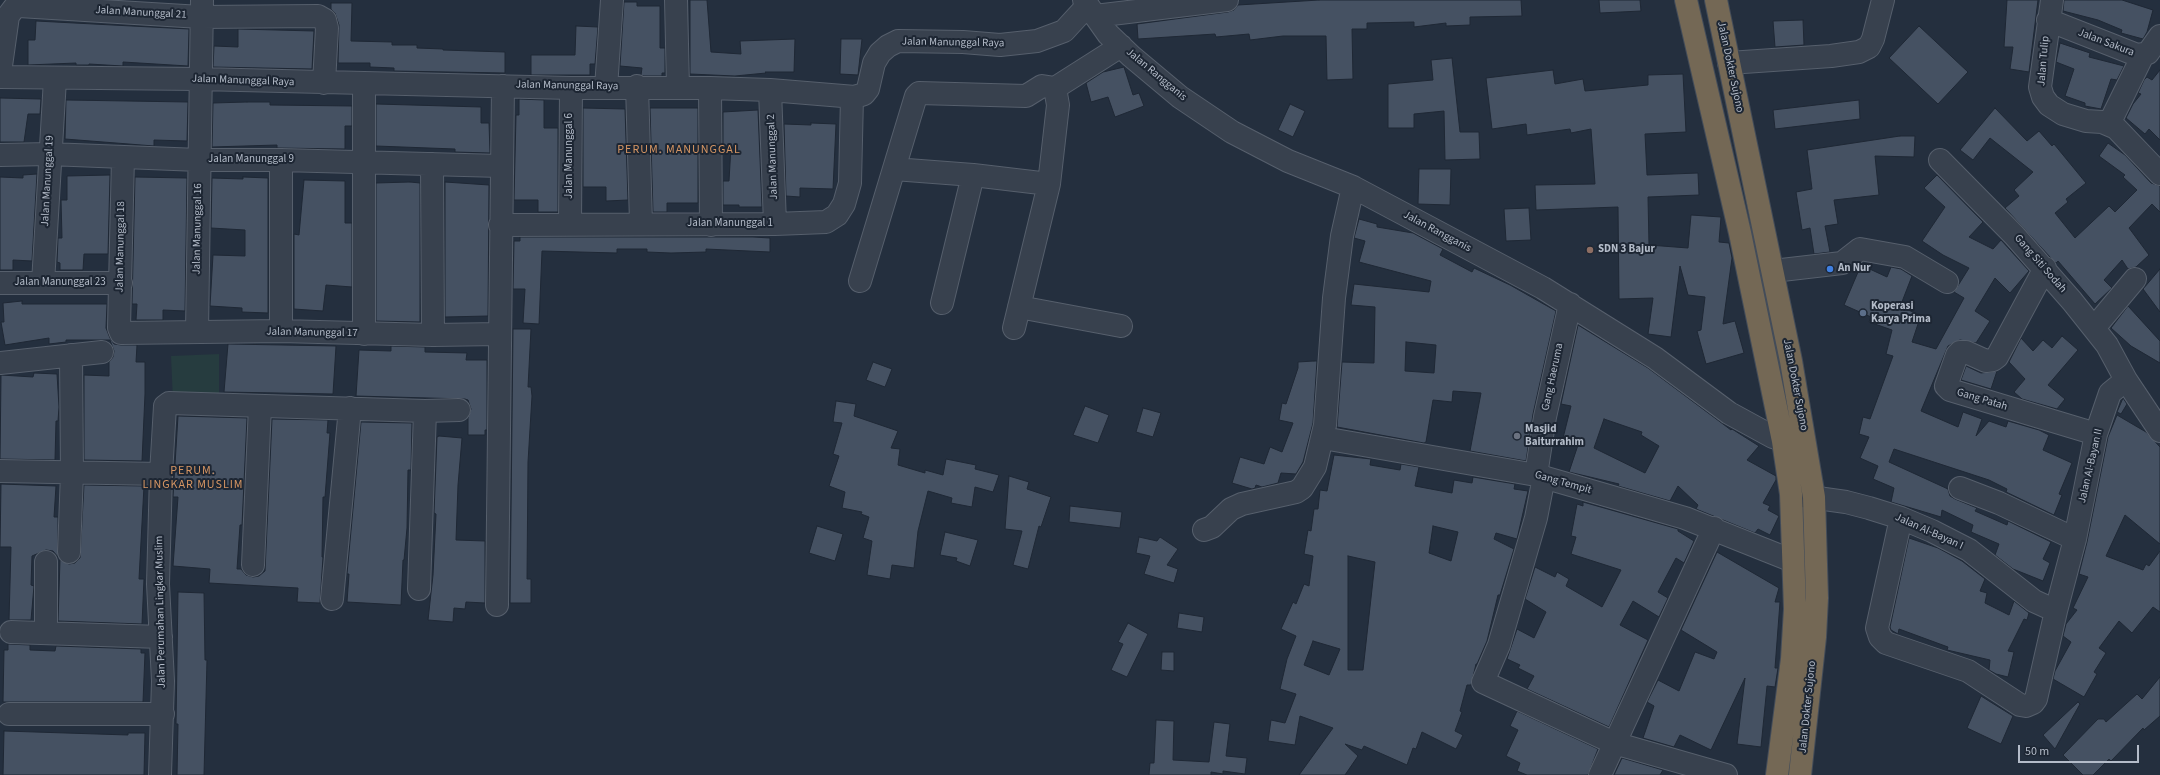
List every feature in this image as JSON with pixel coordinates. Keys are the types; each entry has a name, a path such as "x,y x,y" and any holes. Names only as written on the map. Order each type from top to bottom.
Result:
{"highway":[{"path":"1686,0 1740,233 1783,441 1791,494 1796,609 1777,775"},
{"name":"Jalan Dokter Sujono","path":"1716,0 1772,271 1806,447 1814,497 1817,598 1815,637 1800,775"}],"street":[{"path":"606,88 612,0"},
{"path":"676,0 678,87"},
{"path":"1088,7 1227,0"},
{"path":"1729,63 1831,56 1859,52 1868,47 1873,39 1883,0"},
{"name":"Jalan Manunggal 21","path":"6,15 14,8 19,6 202,8 318,16 325,20 327,28 324,83"},
{"name":"Jalan Manunggal Raya","path":"0,77 55,79 199,79 571,88 637,86 770,90 852,97 862,95 868,89 877,58 888,46 898,41 955,42 1000,45 1037,41 1064,31 1088,7"},
{"name":"Jalan Rangganis","path":"1088,7 1121,46 1180,96 1232,132 1288,161 1353,187 1570,304 1655,358 1730,414 1783,441 1806,447"},
{"name":"Jalan Manunggal 16","path":"197,332 199,79 202,8"},
{"name":"Jalan Sakura","path":"2050,10 2132,54 2143,55 2148,53 2159,38"},
{"name":"Jalan Tulip","path":"2050,10 2040,87 2042,97 2049,105 2063,114 2074,118 2109,124 2116,128 2160,174"},
{"path":"0,73 6,15"},
{"path":"860,281 916,96 919,93 1026,96 1042,86 1055,88 1121,46"},
{"path":"2109,124 2143,55"},
{"name":"Jalan Manunggal 19","path":"43,283 49,154 55,79"},
{"path":"364,83 364,334"},
{"path":"497,605 500,225 503,86"},
{"path":"637,86 641,223"},
{"name":"Jalan Manunggal 6","path":"570,224 571,88"},
{"path":"710,88 711,225"},
{"path":"1014,328 1048,184 1058,105 1055,88"},
{"name":"Jalan Manunggal 2","path":"770,90 775,224"},
{"name":"Jalan Manunggal 1","path":"500,225 641,223 711,225 826,222 837,215 844,204 850,183 852,97"},
{"name":"Jalan Manunggal 9","path":"0,155 49,154 199,160 280,160 501,166"},
{"name":"Jalan Manunggal 18","path":"123,157 119,328 124,334"},
{"path":"280,160 281,331"},
{"name":"Gang Siti Sodah","path":"1940,160 2044,268 2107,345 2126,380"},
{"path":"432,164 434,335"},
{"path":"894,169 973,175 1048,184"},
{"path":"942,303 973,175"},
{"path":"1204,530 1212,527 1231,508 1289,495 1302,488 1315,467 1323,438 1328,393 1330,329 1342,236 1353,187"},
{"path":"1772,271 1842,263 1860,249 1905,257 1947,282"},
{"name":"Gang Patah","path":"2044,268 1996,358 1990,361 1965,352 1959,353 1946,383 1947,388 2096,434"},
{"path":"2094,328 2135,280"},
{"name":"Jalan Manunggal 23","path":"0,283 120,283"},
{"name":"Gang Haeruma","path":"1570,304 1545,417 1536,518 1501,638 1483,682 1614,743"},
{"path":"1019,307 1120,326"},
{"name":"Jalan Manunggal 17","path":"124,334 281,331 434,335 499,334"},
{"path":"0,363 71,354 102,352"},
{"path":"70,552 72,473 71,354"},
{"path":"2126,380 2160,431"},
{"name":"Jalan Al-Bayan II","path":"1901,518 1877,628 1880,637 1886,643 1968,672 2020,705 2026,706 2033,703 2036,699 2058,603 2075,539 2096,434 2110,393 2126,380"},
{"name":"Jalan Perumahan Lingkar Muslim","path":"160,775 163,714 158,584 161,474 165,406 169,402 260,406"},
{"path":"253,565 260,406 425,411 459,410"},
{"path":"332,598 350,408"},
{"path":"419,589 425,411"},
{"name":"Gang Tempit","path":"1323,438 1540,476 1714,528 1793,561"},
{"path":"0,471 161,474"},
{"path":"1960,488 2018,512 2075,539"},
{"name":"Jalan Al-Bayan I","path":"1791,494 1846,502 1901,518 1969,550 2034,601 2058,603"},
{"path":"1600,775 1714,528"},
{"path":"46,562 46,632"},
{"path":"12,632 161,637"},
{"path":"9,714 163,714"},
{"path":"1614,743 1726,775"}],"green space":[{"path":"219,354 219,401 173,401 171,356"}],"building":[{"path":"690,0 707,0 711,52 741,54 740,41 795,39 794,72 765,72 766,73 735,76 690,74"},
{"path":"1319,0 1521,0 1522,16 1470,17 1470,25 1446,26 1446,23 1414,27 1414,22 1367,23 1367,29 1352,29 1353,79 1327,80 1326,36 1283,36 1250,40 1249,34 1216,37 1215,34 1138,39 1137,24 1228,12 1234,10 1238,5"},
{"path":"1599,0 1640,0 1641,11 1600,13"},
{"path":"2007,0 2038,0 2029,72 2010,69 2013,47 2004,47"},
{"path":"2064,0 2122,0 2153,10 2147,32 2143,39 2121,33 2122,30 2098,20 2063,11"},
{"path":"624,2 637,2 637,6 660,6 660,48 665,48 665,73 662,73 662,76 644,76 641,75 642,68 620,66"},
{"path":"331,3 352,3 351,41 392,42 392,45 417,45 417,48 443,50 505,52 505,73 394,71 394,68 370,67 370,63 338,63 339,25 335,13 331,9"},
{"path":"1803,20 1804,45 1775,47 1773,21"},
{"path":"36,21 189,29 188,66 123,62 123,66 89,64 76,65 76,63 28,65 28,40 35,40"},
{"path":"576,26 598,27 595,64 590,64 590,75 531,75 531,55 575,55"},
{"path":"1919,26 1968,72 1938,104 1889,58"},
{"path":"238,29 314,31 312,69 213,67 214,46 238,47"},
{"path":"841,39 862,39 858,75 840,74"},
{"path":"2060,43 2090,53 2089,57 2124,66 2117,80 2111,79 2101,109 2085,106 2085,103 2065,96 2074,69 2056,62"},
{"path":"1452,58 1460,132 1479,132 1480,159 1445,160 1444,111 1414,114 1414,128 1388,128 1388,84 1433,80 1431,60"},
{"path":"1124,67 1133,95 1139,93 1144,106 1115,117 1108,97 1091,102 1086,83 1103,72"},
{"path":"1553,70 1555,84 1583,79 1585,91 1648,85 1648,75 1683,74 1686,132 1645,134 1647,175 1698,173 1699,195 1648,197 1649,245 1688,248 1691,215 1721,217 1719,242 1729,243 1732,258 1723,324 1735,321 1744,353 1706,364 1697,331 1701,330 1705,297 1688,295 1680,266 1671,337 1648,334 1653,298 1619,299 1618,207 1536,210 1535,185 1595,184 1591,129 1571,133 1570,129 1527,135 1526,124 1492,129 1486,78"},
{"path":"2160,70 2160,140 2149,129 2145,134 2126,118 2133,104 2141,94 2138,93 2144,80 2147,77 2152,80"},
{"path":"0,98 41,99 40,114 28,114 24,142 0,142"},
{"path":"519,99 544,100 544,128 558,128 558,212 538,212 538,200 514,200 516,115 519,115"},
{"path":"66,100 188,102 187,141 154,140 154,146 65,139"},
{"path":"1859,100 1860,119 1775,129 1773,110"},
{"path":"270,102 270,105 352,106 352,126 345,126 345,149 277,148 277,145 212,147 213,103"},
{"path":"376,104 481,107 481,123 489,123 490,153 455,152 455,149 376,146"},
{"path":"1290,104 1305,111 1293,137 1278,130"},
{"path":"583,108 625,109 628,200 606,201 606,187 583,187"},
{"path":"650,108 698,108 698,203 667,203 667,212 653,212"},
{"path":"1995,108 2027,141 2039,131 2052,146 2054,144 2086,183 2066,199 2068,202 2055,213 2075,238 2109,206 2115,212 2137,190 2123,177 2125,175 2099,156 2108,143 2125,155 2151,183 2160,186 2160,212 2152,204 2129,228 2149,255 2136,267 2128,269 2122,260 2104,280 2112,288 2095,304 2058,261 2056,263 2005,208 2019,196 2014,190 2033,172 1990,138 1973,160 1960,150"},
{"path":"758,110 762,207 723,205 723,181 729,181 731,146 723,146 723,112"},
{"path":"811,123 836,124 833,189 800,188 800,197 786,196 784,124 811,125"},
{"path":"1900,136 1915,136 1914,157 1875,156 1879,195 1834,200 1838,224 1825,226 1830,252 1814,254 1810,228 1802,230 1796,192 1812,189 1807,150"},
{"path":"1419,169 1451,169 1450,205 1418,204"},
{"path":"37,174 32,261 13,260 13,270 0,270 0,177 23,178 23,175"},
{"path":"110,175 108,254 84,254 83,270 60,270 60,263 57,262 58,238 62,238 61,200 67,200 67,176"},
{"path":"1937,175 1983,222 1969,237 1993,249 2001,240 2029,271 2010,293 1995,278 1975,311 1990,321 1976,343 1960,340 1948,346 1921,411 1958,427 1963,412 1982,419 1976,436 1989,421 2006,427 2008,421 2039,430 2049,435 2043,450 2072,463 2059,494 2062,495 2054,515 2006,492 2007,489 1989,480 1894,449 1889,462 1948,489 1950,496 1977,508 1975,511 2007,525 2008,521 2051,542 2043,559 2050,563 2043,581 2013,569 1995,555 1999,544 1971,532 1973,525 1942,510 1941,517 1891,502 1894,488 1873,479 1878,466 1860,458 1869,437 1859,434 1863,417 1870,419 1893,356 1886,354 1892,330 1869,322 1871,317 1844,305 1861,265 1887,277 1891,267 1901,269 1912,276 1900,307 1921,315 1912,342 1936,349 1964,298 1954,292 1969,268 1943,255 1922,241 1945,207 1924,188"},
{"path":"135,177 187,178 185,311 163,310 163,320 136,320 137,304 132,304"},
{"path":"243,177 268,178 268,313 242,312 242,308 210,306 213,255 245,256 245,230 211,228 212,178 243,179"},
{"path":"304,180 345,181 345,223 352,223 352,287 326,285 323,311 294,309 294,234 299,235"},
{"path":"445,182 489,185 488,316 445,317"},
{"path":"376,183 420,183 420,322 376,321"},
{"path":"1529,208 1531,240 1506,241 1504,209"},
{"path":"1359,219 1377,224 1377,227 1413,233 1443,249 1440,255 1472,272 1474,268 1510,285 1556,311 1533,414 1526,461 1470,451 1481,393 1453,391 1452,402 1433,400 1426,442 1424,443 1337,427 1342,362 1374,363 1375,307 1351,305 1354,284 1429,292 1431,281 1359,262 1365,241 1354,238","holes":["1406,342 1436,345 1434,373 1405,371"]},
{"path":"520,237 770,238 770,252 706,249 706,252 671,253 647,252 647,249 617,249 617,253 542,251 539,324 523,323 525,289 513,289 514,241 520,241"},
{"path":"2160,269 2160,312 2143,289"},
{"path":"22,301 22,304 107,304 106,328 110,338 114,344 137,345 136,362 145,362 142,461 84,460 84,375 109,376 109,362 113,357 114,351 110,340 66,340 66,342 49,344 49,338 5,345 1,322 4,322 3,303"},
{"path":"2128,306 2160,341 2160,363 2131,346 2111,328"},
{"path":"1578,325 1648,368 1731,430 1732,429 1759,446 1747,460 1776,476 1776,480 1763,503 1770,506 1768,510 1779,516 1770,535 1758,529 1755,533 1696,509 1698,505 1678,486 1670,501 1618,486 1619,484 1569,472 1579,442 1563,438 1571,406 1561,404","holes":["1604,419 1642,432 1641,435 1659,446 1645,473 1594,448"]},
{"path":"513,329 531,329 528,387 531,387 532,396 528,462 527,579 531,579 531,603 510,603"},
{"path":"2062,336 2078,350 2048,385 2065,399 2057,409 2022,399 2014,392 2025,379 2009,362 2021,338 2033,351 2043,340 2052,348"},
{"path":"228,344 336,346 333,394 224,392"},
{"path":"391,346 425,347 425,352 467,353 466,360 487,360 487,430 485,430 485,435 468,435 468,418 471,409 468,400 465,399 356,396 359,350 391,351"},
{"path":"1317,361 1313,423 1303,462 1296,474 1281,473 1278,483 1262,487 1256,485 1255,488 1252,489 1232,483 1240,457 1264,464 1270,447 1282,452 1293,423 1279,420 1282,403 1286,404 1298,368 1298,362"},
{"path":"873,362 892,369 885,387 866,380"},
{"path":"1966,366 1981,373 1997,371 1991,389 1961,380"},
{"path":"34,373 57,374 59,407 58,421 56,421 55,460 0,459 1,375 33,377"},
{"path":"2123,398 2127,404 2121,414 2117,412"},
{"path":"836,401 856,404 854,416 898,431 891,448 900,449 898,465 925,473 925,470 943,475 946,459 976,465 975,469 999,475 993,492 975,487 972,507 951,503 952,498 928,491 918,531 914,568 892,565 890,579 867,575 872,541 863,538 869,517 861,514 862,512 842,508 845,492 829,486 839,456 833,454 842,423 833,422"},
{"path":"1085,406 1109,415 1098,443 1073,435"},
{"path":"1143,408 1161,413 1153,437 1136,432"},
{"path":"2117,415 2146,432 2160,447 2160,544 2125,515 2106,556 2143,570 2146,564 2149,566 2160,551 2160,612 2153,607 2132,633 2119,621 2099,648 2106,653 2094,672 2097,674 2084,697 2053,679 2055,671 2071,642 2063,636 2066,624 2077,610 2073,608 2088,577 2079,574 2108,437"},
{"path":"178,416 247,418 242,525 240,525 237,569 241,569 246,575 253,577 259,576 265,571 272,419 328,420 327,433 330,433 325,497 323,497 323,557 320,603 297,602 298,588 209,583 210,569 173,566 178,497 173,497"},
{"path":"361,422 412,423 411,470 408,470 407,528 403,560 401,605 347,602 349,574 347,574"},
{"path":"437,437 462,438 458,485 456,540 485,541 485,603 466,602 465,609 454,608 453,622 428,620 433,575 436,514 434,513"},
{"path":"1334,455 1371,459 1370,465 1400,470 1401,464 1419,467 1415,486 1452,493 1454,480 1472,483 1473,477 1515,484 1514,489 1528,491 1517,539 1496,533 1494,539 1514,549 1500,595 1498,595 1487,641 1476,664 1471,685 1467,685 1460,711 1462,712 1455,731 1463,735 1456,749 1422,732 1416,749 1413,748 1407,765 1364,746 1362,750 1345,744 1358,756 1345,775 1299,775 1333,728 1300,716 1295,745 1268,741 1271,720 1285,723 1296,694 1280,689 1287,659 1296,636 1281,629 1293,602 1296,604 1304,584 1309,586 1313,556 1304,554 1308,530 1311,531 1314,509 1318,509 1320,490 1327,491","holes":["1433,526 1458,532 1451,561 1429,553","1348,556 1375,562 1363,670 1348,670","1313,641 1340,649 1329,675 1304,665"]},
{"path":"1009,476 1029,482 1027,489 1051,497 1041,527 1039,526 1028,569 1013,565 1022,531 1005,529"},
{"path":"1,484 56,486 54,517 58,517 58,557 53,551 46,550 32,556 31,585 34,586 31,620 9,620 11,547 0,547"},
{"path":"84,485 144,486 139,579 144,579 142,624 58,621 60,560 69,564 75,563 80,558"},
{"path":"1583,502 1678,529 1678,531 1694,541 1684,563 1676,558 1658,592 1668,598 1659,617 1633,601 1620,625 1648,640 1609,727 1527,689 1534,676 1518,668 1520,665 1507,659 1517,629 1534,638 1546,612 1525,599 1535,567 1555,577 1557,572 1569,579 1566,586 1602,607 1621,570 1571,554 1576,537 1571,536 1577,504 1583,506"},
{"path":"1070,506 1122,512 1120,528 1069,522"},
{"path":"817,526 843,534 835,561 809,553"},
{"path":"945,532 978,540 970,566 956,561 957,558 940,555"},
{"path":"1139,537 1157,541 1160,537 1178,549 1167,565 1178,569 1174,583 1144,574 1150,556 1136,553"},
{"path":"1909,538 1938,548 1962,561 1985,579 1980,591 1987,593 1985,603 2009,615 2014,601 2029,613 2027,620 2024,619 2008,651 2014,652 2008,677 1996,674 1989,670 1990,660 1947,650 1948,647 1899,629 1898,634 1891,630 1890,627"},
{"path":"1717,552 1779,588 1775,602 1780,602 1775,668 1778,668 1775,687 1767,686 1761,747 1737,744 1745,678 1711,750 1680,735 1674,747 1643,738 1654,706 1647,702 1658,680 1679,691 1695,652 1714,659 1717,652 1681,630"},
{"path":"178,592 204,593 205,660 207,660 204,775 177,775 178,724 176,724"},
{"path":"1179,613 1204,617 1202,632 1177,628"},
{"path":"1128,623 1148,634 1127,677 1111,670 1123,644 1118,642"},
{"path":"8,644 30,645 30,650 55,651 56,646 141,649 141,653 145,653 143,702 3,702 4,650 8,650"},
{"path":"1162,652 1174,652 1174,671 1161,670"},
{"path":"2160,677 2160,716 2144,730 2143,728 2111,761 2109,759 2093,775 2083,775 2063,755 2098,719 2104,719 2106,722 2137,694 2142,699"},
{"path":"1981,696 2013,716 2001,744 1967,728"},
{"path":"2078,702 2080,704 2055,749 2043,735"},
{"path":"1517,711 1598,749 1588,775 1527,775 1517,771 1520,763 1506,756 1518,730 1510,726"},
{"path":"1156,720 1174,721 1173,760 1209,762 1214,722 1230,724 1226,756 1247,758 1245,774 1223,771 1223,774 1211,772 1211,775 1149,775 1150,763 1154,763"},
{"path":"4,731 128,735 128,733 145,733 144,775 3,775"},
{"path":"1622,758 1663,770 1660,775 1614,775"}],"place":[{"name":"SDN 3 Bajur","path":"1590,250"},
{"name":"An Nur","path":"1830,269"},
{"name":"Koperasi Karya Prima","path":"1863,313"},
{"name":"Masjid Baiturrahim","path":"1517,436"}],"district":[{"name":"PERUM. MANUNGGAL","path":"679,150"},
{"name":"PERUM. LINGKAR MUSLIM","path":"193,478"}]}
